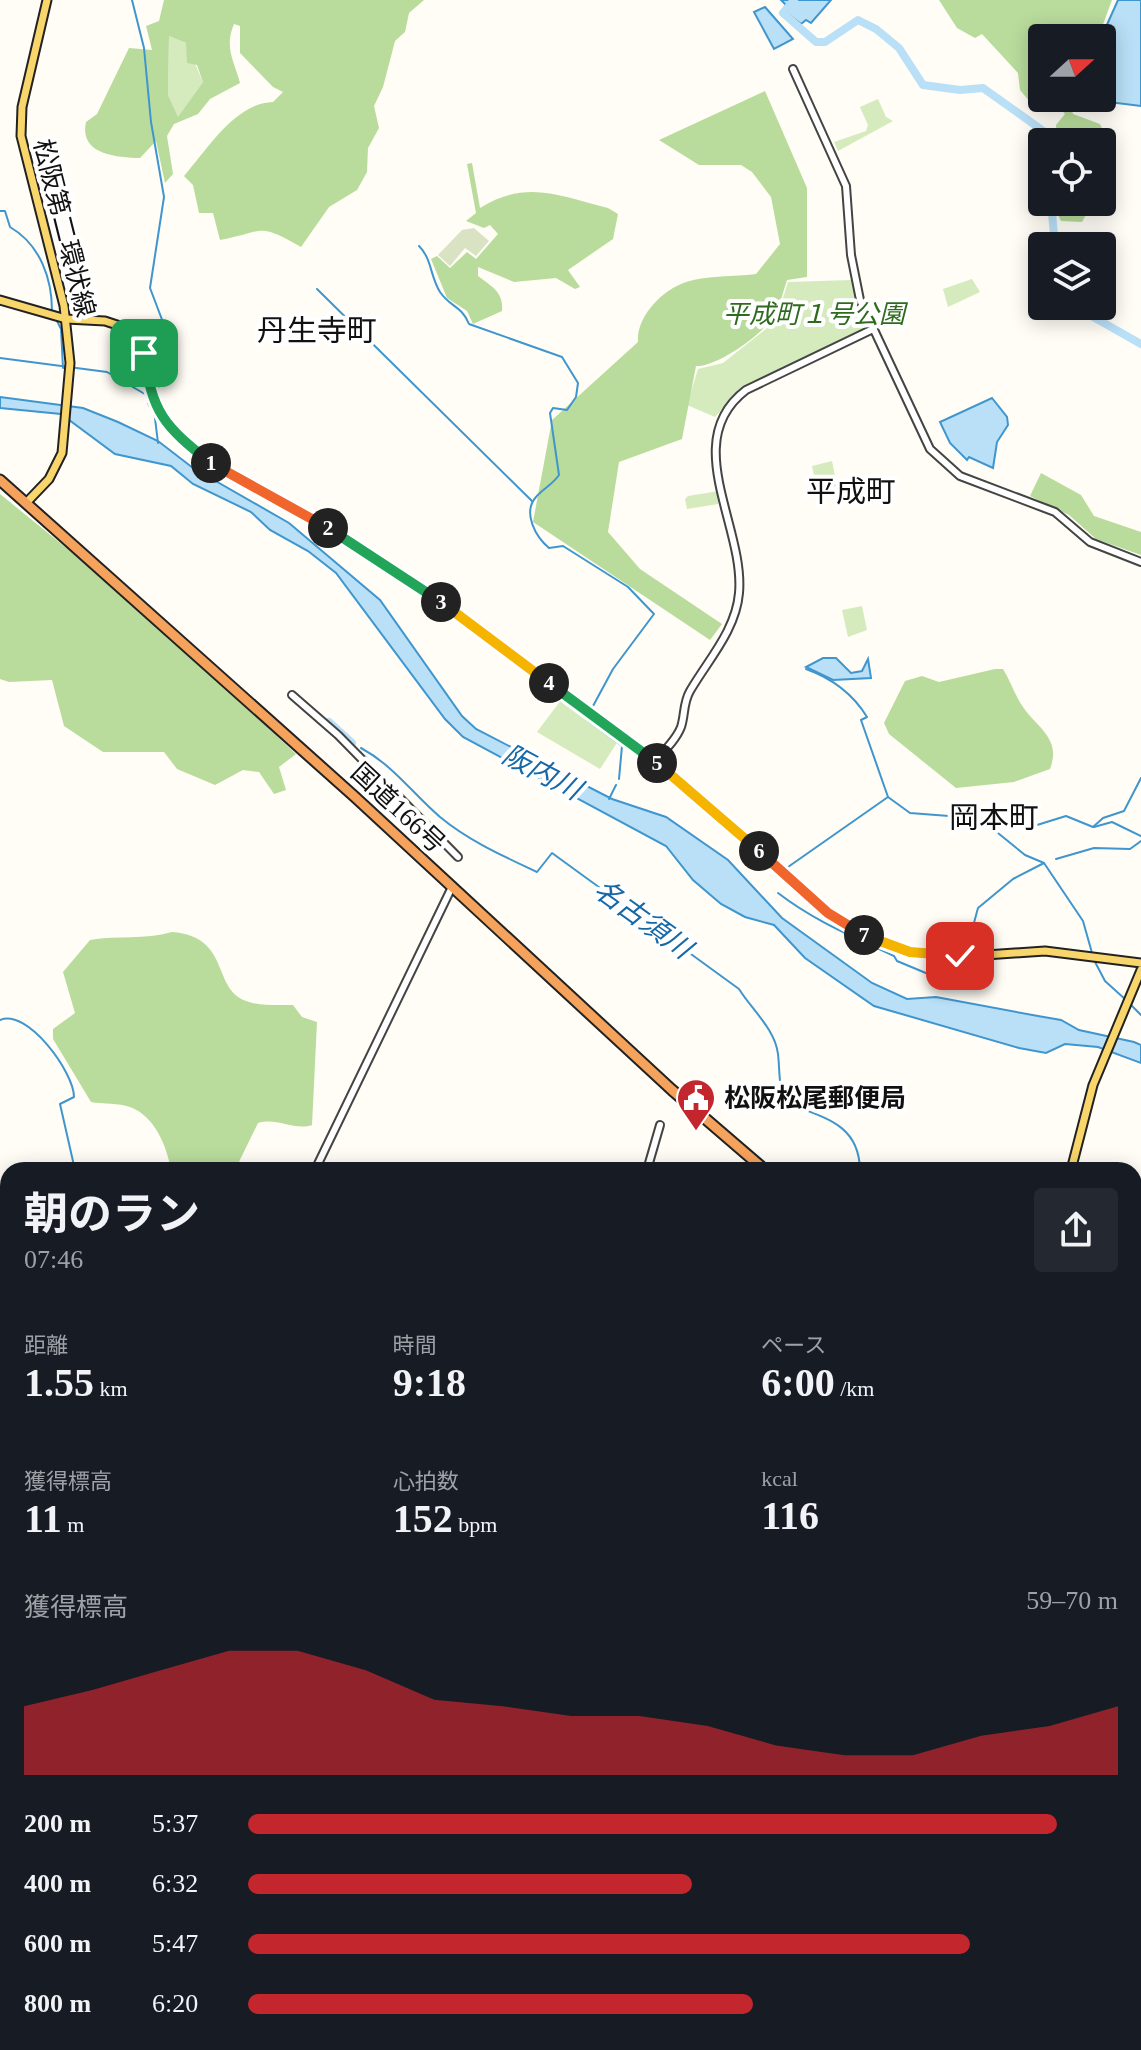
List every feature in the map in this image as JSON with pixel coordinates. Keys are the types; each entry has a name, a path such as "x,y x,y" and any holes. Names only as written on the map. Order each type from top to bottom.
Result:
{"highway":[{"name":"国道166号","path":"0,480 331,775 671,1093 755,1162"}],"main road":[{"name":"松阪第二環状線","path":"27,502 58,466 64,445 70,363 66,319 21,136 22,107 47,0"},
{"path":"0,300 66,319 105,321 129,329 144,353 148,386 162,418 213,465 317,521 423,589 655,761 843,924 899,949 963,956 1036,951 1141,963"},
{"path":"1073,1162 1093,1085 1141,970"}],"street":[{"path":"793,69 843,175 849,203 854,279 873,329 930,449 948,468 971,482 1055,512 1096,546 1141,562"},
{"path":"655,761 679,732 688,695 728,630 737,607 738,570 715,453 720,421 746,390 873,329"},
{"path":"292,695 338,735 458,857"},
{"path":"319,1162 451,889"},
{"path":"649,1162 660,1125"}],"green space":[{"path":"164,0 424,0 409,13 405,32 395,41 383,87 374,106 379,128 368,148 367,172 357,190 329,207 301,247 267,231 220,240 213,213 199,213 193,185 184,176 234,119 259,104 273,102 283,92 273,87 240,53 240,26 234,24 230,40 240,83 210,99 198,114 174,124 167,136 173,174 165,183 156,141 140,158 110,155 88,141 86,122 97,114 129,48 152,50 146,26 159,21","holes":["169,36 186,43 187,63 197,65 203,82 178,117 168,95"]},
{"path":"939,0 1112,0 1103,24 1028,24 1028,100 1020,90 1018,73 982,34 975,38 957,28"},
{"path":"169,36 186,43 203,82 178,118 168,95"},
{"path":"765,91 807,188 807,277 787,280 774,316 750,340 716,361 696,366 682,439 619,462 608,532 640,569 722,624 710,640 533,522 552,420 638,342 641,323 652,306 668,291 686,282 756,274 780,244 771,197 752,172 741,165 699,165 659,140"},
{"path":"878,99 886,117 893,121 838,151 834,142 866,131 868,125 860,107"},
{"path":"1063,112 1072,112 1100,124 1102,128 1056,128"},
{"path":"472,163 480,208 497,199 528,192 558,195 608,208 618,214 613,239 568,270 580,287 575,289 556,278 514,282 478,267 478,276 499,294 502,311 473,324 467,311 447,298 431,259 437,256 450,268 467,252 476,259 498,234 490,225 484,228 466,221 476,213 467,164"},
{"path":"1059,216 1085,216 1082,222 1061,221"},
{"path":"474,228 489,241 476,256 465,248 450,266 438,255 462,230"},
{"path":"972,279 980,292 948,307 943,289"},
{"name":"平成町１号公園","path":"851,280 866,321 862,331 739,390 715,417 687,405 698,369 723,363 766,329 778,314 788,282"},
{"path":"832,461 837,486 817,490 812,466"},
{"path":"1041,473 1081,495 1094,516 1141,532 1141,555 1096,539 1069,515 1030,496"},
{"path":"719,491 718,504 687,509 685,499 688,496"},
{"path":"0,494 140,608 296,754 279,767 286,790 274,794 259,772 243,770 215,785 177,769 164,752 103,752 64,726 52,680 9,682 0,679"},
{"path":"862,606 867,630 848,637 842,610"},
{"path":"1003,669 1021,704 1050,741 1053,758 1050,769 1014,782 956,788 889,734 884,723 905,681 922,676 939,682"},
{"path":"561,700 618,741 600,769 537,732"},
{"path":"172,932 191,936 213,953 229,987 237,996 260,1004 293,1005 302,1017 317,1022 312,1125 258,1123 239,1162 169,1162 163,1142 153,1125 139,1111 126,1106 91,1102 53,1039 53,1029 75,1013 63,972 90,940"}],"water":[{"path":"781,0 831,0 811,23 806,20 801,24 783,10 786,5"},
{"path":"1118,0 1141,0 1141,106 1116,103 1116,24 1107,24"},
{"path":"765,7 793,39 774,49 754,12"},
{"name":"阪内川","path":"0,397 83,408 118,422 158,441 193,468 289,523 380,600 462,716 476,729 612,799 666,817 728,860 782,918 872,983 907,999 936,997 1061,1020 1079,1030 1141,1045 1141,1063 1098,1047 1065,1044 1046,1053 1019,1048 874,1006 805,958 774,925 745,917 721,904 693,880 666,846 463,737 445,719 336,573 308,551 270,530 251,512 193,484 171,466 115,454 61,414 0,408"},
{"path":"992,398 1007,417 1008,425 997,442 993,468 969,457 967,460 950,443 940,422"},
{"path":"823,658 836,658 851,673 862,671 868,659 871,678 833,680 806,667"}],"waterway":[{"path":"132,0 144,48 151,122 164,197 150,288 169,338 165,369 154,399"},
{"path":"794,0 783,13 816,42 825,42 858,20 876,29 899,48 923,85 960,90 983,88 1039,128"},
{"path":"0,211 5,211 10,227 30,243 43,264 50,287 52,311"},
{"path":"1052,216 1054,232"},
{"path":"419,246 440,292 469,324 562,357 578,383 576,397 567,410 553,408 550,413 559,475 536,497 530,510 535,531 549,548 563,546 628,587 654,614 613,669 586,719 622,746 619,779"},
{"path":"317,289 532,501"},
{"path":"1099,320 1141,344"},
{"path":"57,321 61,329 63,368"},
{"path":"0,358 107,372 150,397"},
{"path":"154,410 158,443"},
{"path":"806,669 841,688 867,717 861,720 888,797 910,813 962,817 991,827 1037,825 1066,816 1093,827 1103,818 1124,811 1141,778"},
{"name":"名古須川","path":"329,722 352,743"},
{"name":"名古須川","path":"361,748 393,771 440,817 463,833 537,872 552,853 739,989 776,1045 780,1085 786,1103 837,1125 854,1142 859,1162"},
{"path":"609,799 616,785"},
{"path":"788,867 888,797"},
{"path":"1094,827 1112,822 1141,836"},
{"path":"993,829 1025,855 1044,863 1083,921 1094,960 1105,981 1126,1000"},
{"path":"1056,859 1094,848 1130,849 1141,841"},
{"path":"966,952 978,908 1013,879 1044,863"},
{"path":"778,893 820,920 894,956 897,961 945,981 960,961"},
{"path":"1130,1004 1141,1015"},
{"path":"0,1020 11,1019 23,1023 35,1032 58,1058 66,1073 74,1097 60,1104 73,1162"}],"place":[{"name":"松阪松尾郵便局","path":"696,1132"}],"district":[{"name":"丹生寺町","path":"317,330"},
{"name":"平成町","path":"851,491"},
{"name":"岡本町","path":"994,817"}],"route":[{"path":"144,353 148,386 162,418 213,465 317,521 423,589 673,774 843,924 899,949 924,955 960,956"}]}
